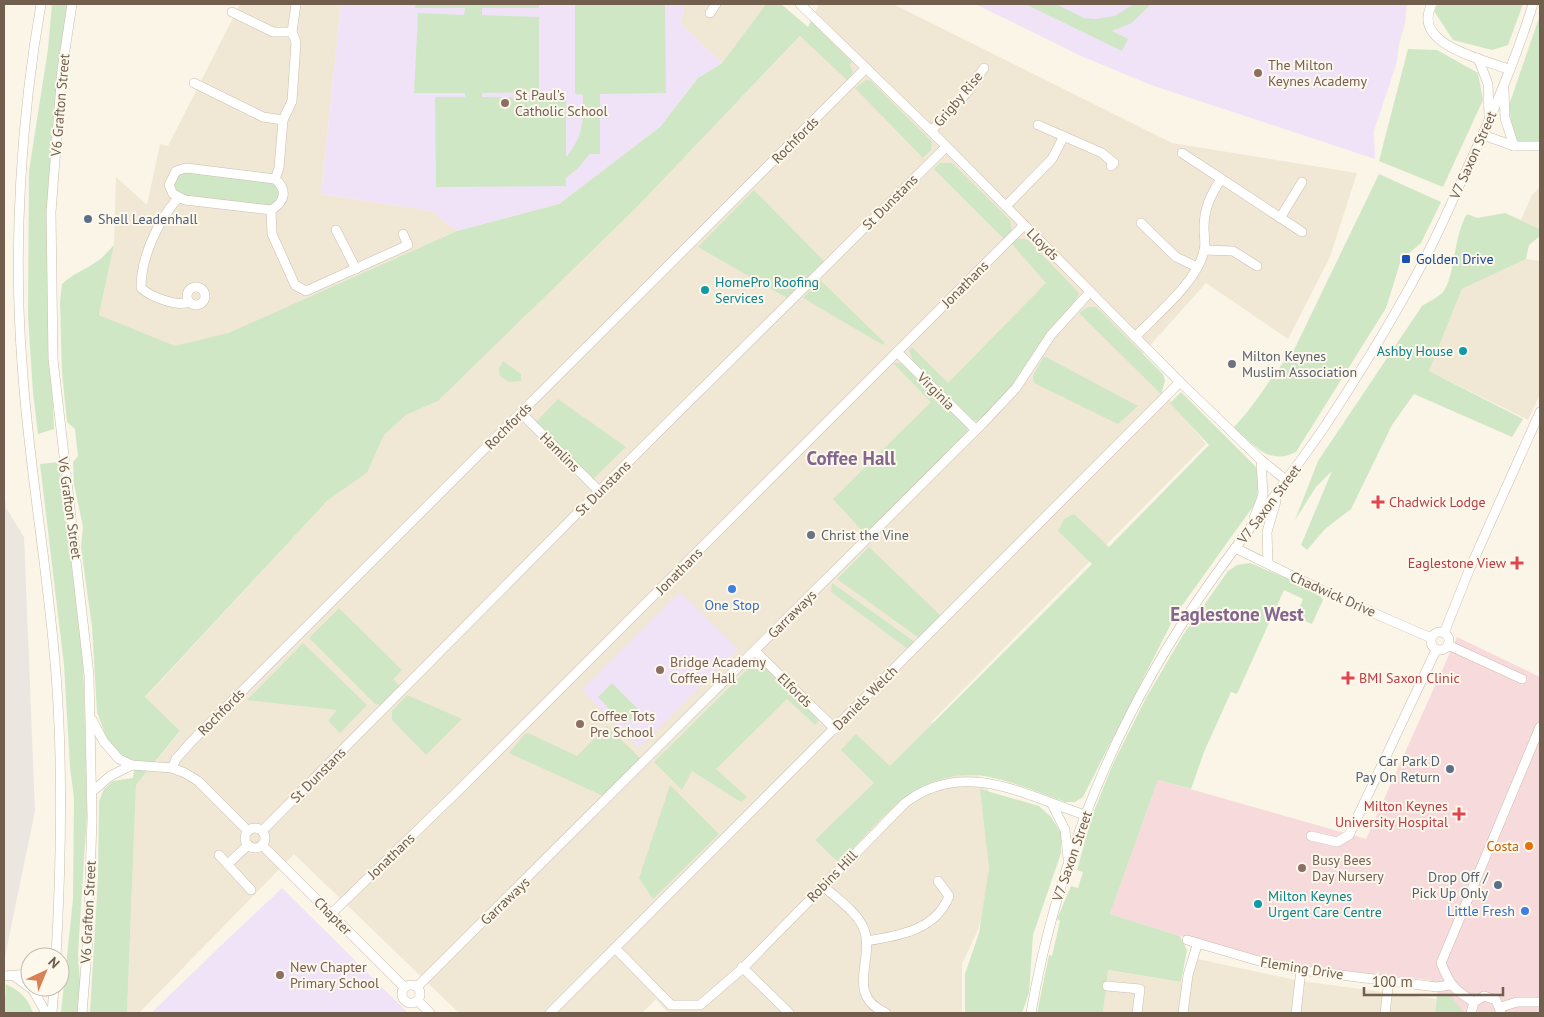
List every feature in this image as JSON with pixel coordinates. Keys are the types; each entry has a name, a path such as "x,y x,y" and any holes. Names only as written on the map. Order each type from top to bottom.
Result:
{"street":[{"path":"41,4 32,54 20,215 21,361 57,686 62,838 55,947"},
{"name":"V6 Grafton Street","path":"72,4 62,70 51,212 53,359 62,455 82,605 90,717 92,792 88,940 82,1013"},
{"path":"274,180 279,168 283,120 292,101 296,42 292,32 296,4"},
{"path":"710,13 716,4"},
{"name":"Lloyds","path":"800,4 931,131 1089,293 1261,460 1287,481"},
{"path":"1432,4 1428,13 1428,25 1434,36 1443,43 1510,70"},
{"name":"V7 Saxon Street","path":"1031,1013 1051,917 1068,863 1086,815 1124,728 1156,668 1208,586 1287,481 1349,388 1414,278 1439,231 1483,135 1504,86 1533,4"},
{"path":"232,12 273,32 292,32"},
{"path":"1478,58 1488,84 1489,121"},
{"name":"Rochfords","path":"172,768 176,759 191,742 866,68"},
{"name":"Grigby Rise","path":"931,131 969,90 984,68"},
{"path":"194,83 263,117 283,120"},
{"path":"1504,86 1505,118 1514,146"},
{"path":"1038,125 1102,153 1114,163 1111,166"},
{"path":"1483,135 1514,146 1528,148 1540,146"},
{"path":"1006,206 1052,159 1060,147 1064,136"},
{"name":"St Dunstans","path":"262,831 599,491 946,147"},
{"path":"1182,153 1302,232"},
{"path":"180,169 274,180 283,188 284,196 280,204 271,210 178,198 173,194 169,185 172,175 180,169"},
{"path":"1135,337 1187,283 1197,267 1204,250 1204,212 1208,199 1220,179"},
{"path":"1280,218 1302,182"},
{"path":"178,198 162,218 141,273 141,288 146,293 182,305 189,302"},
{"path":"271,210 272,234 295,285 299,289 310,291 408,244 403,234"},
{"path":"1141,223 1171,253 1197,267"},
{"name":"Jonathans","path":"331,914 458,792 1024,225"},
{"path":"336,230 356,269"},
{"path":"1204,250 1234,251 1258,266"},
{"name":"Garraways","path":"417,987 976,430 1016,388 1051,335 1089,293"},
{"name":"Virginia","path":"897,352 976,430"},
{"name":"Daniels Welch","path":"550,1013 1180,382"},
{"path":"1444,633 1470,568 1540,412"},
{"name":"Hamlins","path":"521,413 599,491"},
{"path":"1249,531 1263,495 1261,460"},
{"path":"1268,564 1268,524 1279,492"},
{"name":"Chadwick Drive","path":"1236,548 1431,638"},
{"path":"1435,633 1444,633 1449,639 1448,645 1442,651 1436,650 1431,646 1431,638 1435,633"},
{"path":"1448,645 1522,679"},
{"path":"1311,836 1338,842 1349,835 1436,650"},
{"name":"Elfords","path":"755,651 835,728"},
{"path":"90,717 109,750 119,759 132,765 172,768 186,773 198,781 248,831"},
{"path":"1474,1002 1459,994 1450,984 1442,963 1540,727"},
{"path":"92,792 110,776 132,765"},
{"name":"Robins Hill","path":"615,948 671,1005 700,1005 742,968 905,803 923,790 937,785 970,780 994,784 1086,815"},
{"path":"1052,804 1065,830 1068,863"},
{"path":"253,828 262,831 265,840 262,845 254,848 248,845 245,837 248,831 253,828"},
{"path":"228,864 248,845"},
{"name":"Chapter","path":"262,845 404,987"},
{"path":"219,855 251,890"},
{"path":"866,941 892,937 920,929 946,904 949,896 938,881"},
{"path":"823,886 856,917 863,927 866,941 863,986 868,1000 877,1009 886,1013"},
{"name":"Fleming Drive","path":"1187,940 1197,945 1301,970 1437,987 1450,984"},
{"path":"1183,1013 1188,976 1197,945"},
{"path":"742,968 789,1013"},
{"path":"1296,1013 1301,970"},
{"path":"4,976 20,975"},
{"path":"14,976 33,990 46,1013"},
{"path":"1385,1013 1389,980"},
{"path":"409,985 417,987 420,992 418,1000 410,1004 405,1002 401,993 404,987 409,985"},
{"path":"1107,986 1140,989 1137,1013"},
{"path":"1471,1013 1474,1002 1480,997 1489,996 1496,1000 1501,1010 1517,1002 1540,1002"},
{"path":"52,1013 53,997"},
{"path":"418,1000 430,1013"}],"shaded area":[{"path":"240,4 341,4 321,194 432,211 457,231 228,333 190,353 99,315 114,245 116,177 147,205 160,144 168,146"},
{"name":"St Paul's Catholic School","path":"341,4 684,4 681,24 722,63 698,78 660,127 559,204 457,231 432,211 321,194"},
{"path":"684,4 766,4 722,63 681,24"},
{"path":"819,4 893,4 1172,143 1357,173 1330,257 1288,339 1206,283 1137,360 1206,444 931,722 962,750 988,790 997,866 977,932 962,964 962,1013 668,1013 656,999 642,1013 459,1013 294,854 139,1013 127,1013 136,785 180,732 145,698 328,500 367,473 384,435 406,415 438,401 637,207 808,28"},
{"name":"The Milton Keynes Academy","path":"975,4 1407,4 1397,62 1374,131 1375,159 1151,85 1081,56"},
{"path":"1540,187 1540,229 1521,220 1532,195"},
{"path":"1526,259 1540,261 1540,394 1528,420 1429,371 1462,289"},
{"path":"4,490 6,508 24,537 35,811 4,961"},
{"name":"Bridge Academy Coffee Hall","path":"680,592 738,649 639,748 582,690"},
{"name":"Milton Keynes University Hospital","path":"1457,637 1540,677 1540,1013 1450,1013 1429,980 1300,967 1248,957 1110,914 1158,780 1366,839"},
{"name":"New Chapter Primary School","path":"282,888 408,1013 151,1013 230,937"},
{"path":"1193,958 1300,981 1436,999 1435,1013 1103,1013 1107,970 1187,983"}],"green space":[{"path":"52,4 69,4 49,209 47,270 54,429 38,434 33,393 28,316 29,171 48,49"},
{"path":"416,4 539,4 539,8 482,8 482,15 539,17 539,92 482,93 482,97 566,98 566,157 579,135 583,113 583,95 575,94 575,4 665,4 666,93 600,94 600,154 590,154 566,178 566,186 436,187 435,97 465,97 465,93 414,93 418,13 464,15 465,8 415,8"},
{"path":"766,4 781,4 808,27 811,21 852,62 850,65 853,72 848,81 800,36 637,207 438,401 406,415 384,435 367,473 328,500 145,697 180,731 136,785 127,1013 90,1013 98,878 99,801 104,789 113,781 133,778 135,763 116,753 108,742 97,712 92,627 81,547 83,527 74,484 73,462 78,456 75,429 67,422 62,372 60,302 62,284 99,260 114,245 99,315 175,346 228,333 457,231 559,204 660,127 698,78 722,63"},
{"path":"1025,4 1056,4 1084,18 1095,19 1115,16 1134,4 1151,4 1132,23 1112,31 1128,39 1122,51"},
{"path":"1438,4 1523,4 1508,45 1492,50 1453,40 1434,11"},
{"path":"1540,15 1540,146 1514,146 1509,105"},
{"path":"1408,49 1437,50 1478,73 1483,100 1443,187 1379,161"},
{"path":"866,80 871,81 932,142 931,150 923,158 855,88"},
{"path":"940,163 952,163 1010,220 1012,231 1004,239 934,169"},
{"path":"185,172 269,182 277,186 280,194 277,201 269,206 185,196 174,188 174,182 179,174"},
{"path":"1379,174 1441,202 1421,243 1401,260 1386,308 1296,452 1286,456 1269,455 1233,428 1249,410 1294,350"},
{"path":"754,190 824,261 787,298 698,247"},
{"path":"1505,213 1540,229 1540,236 1529,245 1526,259 1462,289 1429,371 1523,419 1512,437 1414,394 1392,425 1351,509 1325,529 1307,550 1301,545 1332,471 1316,487 1295,520 1318,461 1422,306 1440,295 1446,287 1462,223 1467,214 1477,218"},
{"path":"1017,238 1028,240 1079,293 1076,300 1018,380 979,421 973,420 913,362 909,350 912,347 948,383 1046,283 1011,243"},
{"path":"820,280 885,343 883,345 803,298"},
{"path":"1088,307 1096,307 1163,374 1165,381 1161,394 1079,313"},
{"path":"1044,356 1138,406 1118,424 1034,383 1033,376"},
{"path":"503,361 521,374 521,381 509,382 500,376 499,369"},
{"path":"893,363 903,363 967,427 968,431 866,535 833,499 931,402"},
{"path":"1181,392 1255,466 1259,475 1257,501 1176,614 1083,797 1075,802 1065,802 996,778 974,775 953,776 933,782 915,791 898,803 839,863 815,840 874,783 841,750 856,734 890,766 1092,564 1058,531 1064,519 1074,514 1109,547 1209,445 1170,403"},
{"path":"558,399 626,447 592,480 535,423"},
{"path":"59,462 83,659 87,813 78,953 80,982 78,1013 61,1013 63,997 70,997 70,947 68,947 73,899 74,798 70,767 64,665 40,464"},
{"path":"869,547 941,616 919,638 837,579"},
{"path":"1250,563 1317,591 1323,600 1312,624 1291,615 1293,611 1298,611 1303,599 1284,590 1237,694 1231,692 1204,752 1191,789 1158,780 1110,914 1180,936 1187,950 1181,982 1108,970 1103,1013 1037,1013 1049,955 1052,956 1060,921 1057,919 1071,886 1078,888 1083,872 1077,870 1092,816 1113,764 1146,698 1183,635 1228,571 1237,565"},
{"path":"832,583 915,642 908,649 831,592"},
{"path":"339,608 402,670 393,679 401,687 382,705 375,704 309,638"},
{"path":"303,643 367,705 340,733 328,721 337,710 247,700"},
{"path":"759,662 820,719 815,725 787,699 716,769 747,797 741,802 692,771 682,790 654,762 754,663"},
{"path":"612,683 639,710 625,725 598,697"},
{"path":"407,695 462,719 426,755 392,720 392,711"},
{"path":"607,726 641,759 607,794 601,795 509,753 528,733 577,756"},
{"path":"670,785 719,834 653,899 639,878"},
{"path":"980,789 1039,806 1051,817 1061,833 1061,853 1033,935 1029,993 1022,1013 965,1013 965,974 979,933 989,868"},
{"path":"6,984 20,993 20,997 24,997 33,1013 4,1013"},
{"path":"1443,993 1451,996 1464,1013 1435,1013 1437,995"}],"place":[{"name":"The Milton Keynes Academy","path":"1258,73"},
{"name":"St Paul's Catholic School","path":"505,103"},
{"name":"Shell Leadenhall","path":"88,219"},
{"name":"Golden Drive","path":"1406,259"},
{"name":"HomePro Roofing Services","path":"705,290"},
{"name":"Ashby House","path":"1463,351"},
{"name":"Milton Keynes Muslim Association","path":"1232,364"},
{"name":"Chadwick Lodge","path":"1378,502"},
{"name":"Christ the Vine","path":"811,535"},
{"name":"Eaglestone View","path":"1517,563"},
{"name":"One Stop","path":"732,589"},
{"name":"Bridge Academy Coffee Hall","path":"660,670"},
{"name":"BMI Saxon Clinic","path":"1348,678"},
{"name":"Coffee Tots Pre School","path":"580,724"},
{"name":"Car Park D Pay On Return","path":"1450,769"},
{"name":"Milton Keynes University Hospital","path":"1459,814"},
{"name":"Costa","path":"1529,846"},
{"name":"Busy Bees Day Nursery","path":"1302,868"},
{"name":"Drop Off / Pick Up Only","path":"1498,885"},
{"name":"Milton Keynes Urgent Care Centre","path":"1258,904"},
{"name":"Little Fresh","path":"1525,911"},
{"name":"New Chapter Primary School","path":"280,975"}],"district":[{"name":"Coffee Hall","path":"851,458"},
{"name":"Eaglestone West","path":"1237,614"}]}
